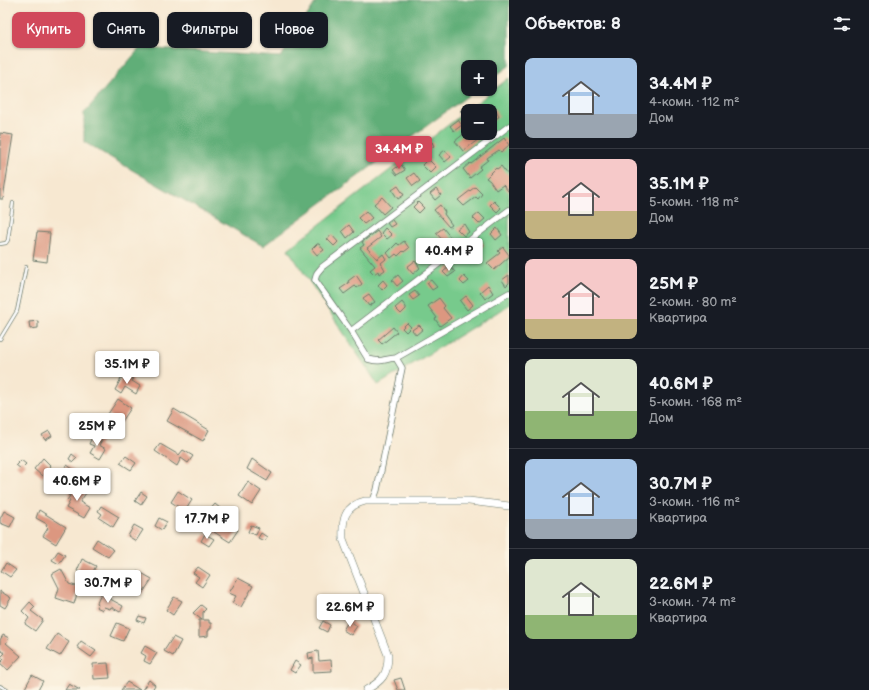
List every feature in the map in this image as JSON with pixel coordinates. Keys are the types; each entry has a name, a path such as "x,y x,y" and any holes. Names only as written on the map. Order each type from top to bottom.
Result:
{"street":[{"path":"509,126 322,267 317,273 315,280 351,331 368,359 380,362 396,358 509,293"},
{"path":"351,331 509,210"},
{"path":"373,501 377,490 402,368 396,358"},
{"path":"366,690 381,680 384,676 387,669 388,655 343,539 343,520 348,511 354,506 365,501 469,501 509,506"}],"lane":[{"path":"0,244 6,243 8,240 13,203"},
{"path":"0,339 17,311 26,267"},
{"path":"0,686 7,690"}],"green space":[{"path":"317,0 509,0 509,66 497,75 497,60 461,60 461,96 467,96 263,246 84,142 84,113 140,48 281,57 287,48 328,48 328,12 309,12"},
{"path":"509,78 509,305 378,385 288,249 461,115 461,140 497,140 497,104 475,104 486,96 497,96 497,87"}],"building":[{"path":"458,120 461,124 461,126 454,131 450,126"},
{"path":"0,133 13,135 3,199 0,199"},
{"path":"461,136 461,140 478,140 463,151 455,141"},
{"path":"504,138 509,145 501,152 499,150 487,158 488,160 479,167 481,169 470,178 463,169"},
{"path":"432,142 434,146 421,155 418,151"},
{"path":"445,150 451,157 445,162 439,155"},
{"path":"428,159 436,167 430,173 422,165"},
{"path":"401,164 405,170 397,175 393,170"},
{"path":"501,166 509,176 509,192 503,185 496,190 486,178 496,168 497,169"},
{"path":"414,173 420,181 413,186 407,178"},
{"path":"398,186 404,195 398,199 392,190"},
{"path":"475,187 482,194 478,199 476,197 464,206 458,200"},
{"path":"436,189 441,195 435,200 430,194"},
{"path":"382,197 391,207 383,214 374,204"},
{"path":"494,201 501,208 497,212 490,205"},
{"path":"418,202 424,208 419,213 413,207"},
{"path":"440,205 445,212 444,214 452,225 449,227 434,210"},
{"path":"366,211 372,218 364,224 358,218"},
{"path":"479,213 485,219 479,224 473,218"},
{"path":"392,220 395,224 390,227 387,223"},
{"path":"464,224 469,232 464,236 457,229"},
{"path":"349,225 354,232 347,238 342,231"},
{"path":"385,228 392,235 387,239 381,233"},
{"path":"443,228 452,239 446,244 436,233"},
{"path":"497,228 502,235 496,240 491,234"},
{"path":"377,231 381,237 367,248 377,259 383,254 386,259 381,263 385,270 379,274 378,271 374,274 370,270 375,266 360,248 364,245 362,242"},
{"path":"37,232 50,233 47,262 33,260"},
{"path":"332,235 338,242 334,246 327,239"},
{"path":"479,239 484,245 477,251 473,245"},
{"path":"404,241 409,248 398,256 396,254 391,258 387,253 397,243 399,245"},
{"path":"319,244 324,250 317,255 312,249"},
{"path":"427,245 432,251 428,255 423,250"},
{"path":"503,247 509,257 494,270 487,263 500,253 498,251"},
{"path":"466,253 470,258 465,262 461,257"},
{"path":"415,261 420,268 413,274 407,267"},
{"path":"450,266 455,272 448,277 443,272"},
{"path":"356,275 362,284 357,288 355,286 344,294 340,289 349,283 348,281"},
{"path":"398,275 403,281 397,286 392,280"},
{"path":"509,275 509,283 506,286 502,280"},
{"path":"464,276 469,281 464,285 460,281"},
{"path":"383,280 387,285 382,290 378,285"},
{"path":"431,280 437,287 432,290 427,283"},
{"path":"488,285 493,293 485,299 480,292"},
{"path":"415,291 419,296 413,300 409,295"},
{"path":"369,294 375,302 369,306 363,298"},
{"path":"466,296 473,305 467,310 460,301"},
{"path":"439,298 445,306 443,308 451,318 440,326 435,319 437,318 428,306"},
{"path":"402,302 406,309 401,314 395,308"},
{"path":"38,321 38,328 30,329 29,322"},
{"path":"407,323 411,327 406,332 402,328"},
{"path":"419,325 423,329 416,335 412,330"},
{"path":"393,327 397,332 382,344 378,340"},
{"path":"124,373 140,386 136,394 125,387 121,394 115,390"},
{"path":"118,399 131,408 121,423 108,414"},
{"path":"174,409 209,430 203,441 167,421"},
{"path":"49,431 52,436 45,440 42,435"},
{"path":"93,435 102,440 99,445 106,449 100,459 90,453 94,446 89,444"},
{"path":"160,444 179,455 183,450 193,456 188,463 181,458 177,466 155,451"},
{"path":"72,454 77,458 73,462 69,459"},
{"path":"126,456 136,463 131,470 120,463"},
{"path":"43,458 51,466 42,476 34,469"},
{"path":"252,459 272,473 267,481 247,469"},
{"path":"21,460 26,464 21,469 16,465"},
{"path":"67,465 79,475 72,485 59,477"},
{"path":"248,482 261,491 252,505 239,496"},
{"path":"75,486 86,493 80,502 90,508 84,518 66,508 70,501 67,500 70,496 68,495"},
{"path":"178,491 192,500 185,511 171,502"},
{"path":"141,492 147,496 141,505 135,501"},
{"path":"215,504 221,509 219,512 233,520 230,525 238,530 230,542 214,532 220,522 208,512"},
{"path":"101,506 119,517 113,527 99,518 102,514 98,511"},
{"path":"39,510 66,527 56,544 43,536 48,528 46,526 47,524 36,518"},
{"path":"4,511 15,517 10,527 0,523 0,519"},
{"path":"159,518 167,522 162,530 155,526"},
{"path":"134,525 143,530 136,541 128,536"},
{"path":"251,525 259,528 256,535 248,532"},
{"path":"261,533 267,537 264,541 258,538"},
{"path":"205,534 214,539 209,546 201,541"},
{"path":"97,539 114,550 108,557 92,547"},
{"path":"58,551 65,555 59,564 52,560"},
{"path":"82,559 96,566 90,577 77,571"},
{"path":"6,563 16,570 10,577 1,571"},
{"path":"198,567 210,575 202,587 195,582 199,577 193,573"},
{"path":"61,569 69,584 79,587 74,604 56,598 59,588 52,574"},
{"path":"138,571 152,579 142,594 135,590 134,592 124,586 125,584 123,583 129,574 134,577"},
{"path":"238,578 253,586 241,607 232,603 236,596 229,593"},
{"path":"0,591 11,598 5,608 0,605"},
{"path":"101,594 123,606 120,612 111,607 110,609 104,607 103,610 96,607"},
{"path":"174,597 182,601 173,615 166,610"},
{"path":"30,602 35,607 31,611 43,620 35,631 25,624 29,618 22,611"},
{"path":"201,605 206,609 203,612 203,620 209,620 209,623 211,623 211,629 208,631 208,636 199,637 199,620 202,620 193,613"},
{"path":"139,616 146,618 144,623 137,620"},
{"path":"349,620 357,626 351,635 343,630"},
{"path":"323,621 330,625 327,632 319,628"},
{"path":"117,623 129,628 123,641 111,636"},
{"path":"57,634 69,642 60,656 47,649"},
{"path":"3,635 9,638 6,643 21,656 8,670 0,663 4,659 1,657 5,653 0,650 0,640"},
{"path":"173,637 181,641 173,656 164,651"},
{"path":"81,641 96,651 91,657 77,647"},
{"path":"145,646 157,653 150,664 144,661 146,656 141,653"},
{"path":"318,651 319,661 331,660 332,671 313,672 313,658 309,659 308,653"},
{"path":"295,661 301,665 295,673 290,670"},
{"path":"108,663 110,678 94,679 93,664"},
{"path":"32,675 43,681 38,690 24,690"},
{"path":"401,678 405,690 398,690 394,680"},
{"path":"149,680 155,685 152,690 142,690"},
{"path":"127,682 140,690 121,690"},
{"path":"69,684 80,690 65,690"}]}
